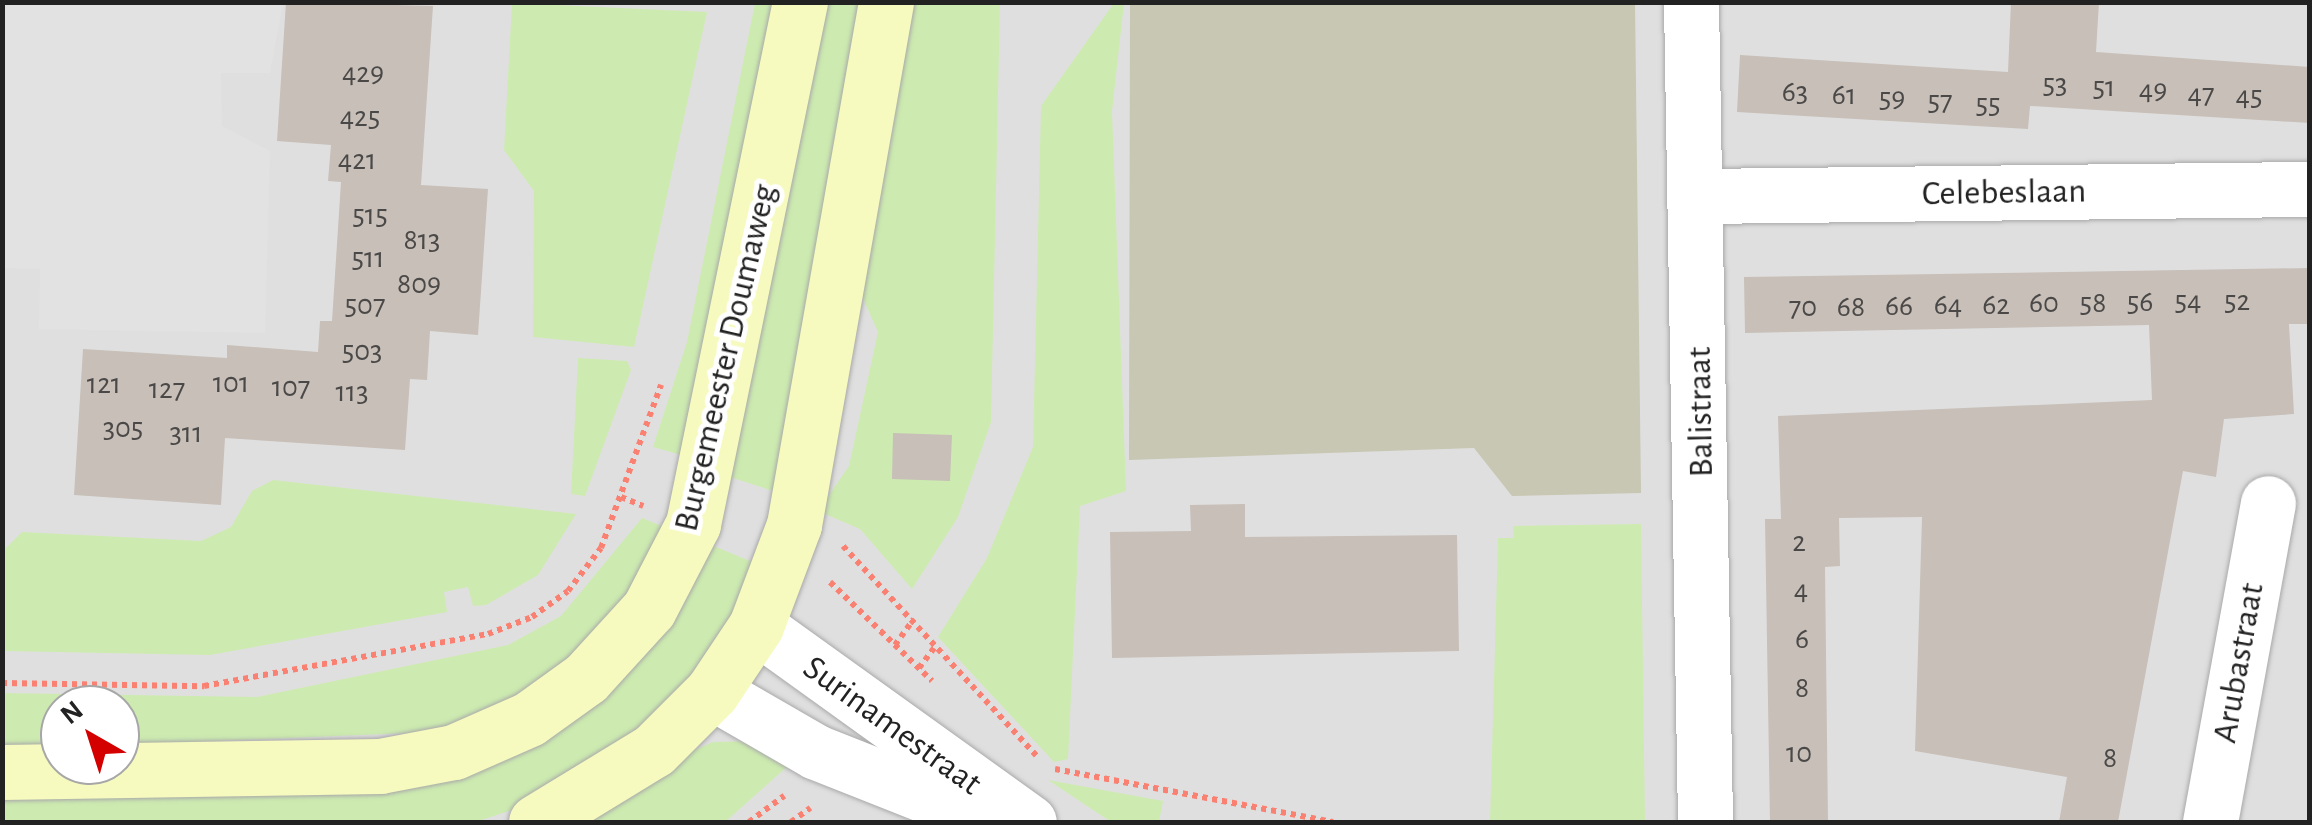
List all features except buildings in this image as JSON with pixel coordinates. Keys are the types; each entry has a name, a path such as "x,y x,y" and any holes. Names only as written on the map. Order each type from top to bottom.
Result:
{"main road":[{"name":"Burgemeester Doumaweg","path":"2,772 380,766 454,752 529,719 586,678 649,609 702,489 800,2"},
{"path":"536,822 654,750 712,692 756,626 794,525 886,2"}],"street":[{"name":"Balistraat","path":"1691,2 1698,196 1706,822"},
{"name":"Celebeslaan","path":"1698,196 2310,189"},
{"name":"Arubastraat","path":"2210,822 2268,503"},
{"name":"Surinamestraat","path":"756,626 1029,822"},
{"name":"Surinamestraat","path":"712,692 816,752 994,822"}],"path":[{"name":"Burgemeester Doumaweg","path":"2,684 204,686 488,634 568,591 600,548 664,373"},
{"path":"634,461 702,489"},
{"path":"794,525 841,544 878,578 1048,768 1333,822"}],"shaded area":[{"path":"3,2 283,3 270,73 221,73 222,126 270,151 265,333 39,329 40,269 3,268"},
{"path":"2,3 2309,3 2309,822 3,822"},
{"path":"1130,3 1635,3 1641,493 1512,496 1474,448 1129,460"}],"green space":[{"path":"512,3 707,12 634,347 533,337 534,191 504,150"},
{"path":"755,3 776,3 685,456 653,447 687,342"},
{"path":"819,3 867,3 782,494 724,475"},
{"path":"902,3 1000,3 991,422 958,517 912,589 860,529 818,511 849,466 878,332 861,294"},
{"path":"1114,3 1124,3 1112,111 1126,491 1080,506 1068,759 1054,762 938,637 987,558 1033,447 1041,106"},
{"path":"578,358 627,361 631,370 585,496 571,494"},
{"path":"273,480 576,514 538,575 486,605 473,606 468,587 444,592 447,612 210,655 3,651 3,551 22,532 201,541 231,527 252,491"},
{"path":"642,518 669,529 644,584 574,664 456,731 140,744 140,695 257,697 508,645 561,616"},
{"path":"1641,524 1645,822 1490,822 1498,538 1514,538 1513,526"},
{"path":"706,543 760,565 720,649 674,705 558,794 476,822 3,822 3,784 432,781"},
{"path":"2,693 40,694 40,745 3,746"},
{"path":"757,741 797,758 725,822 586,822 679,757 713,742"},
{"path":"1048,780 1163,801 1159,822 1108,820"}]}
